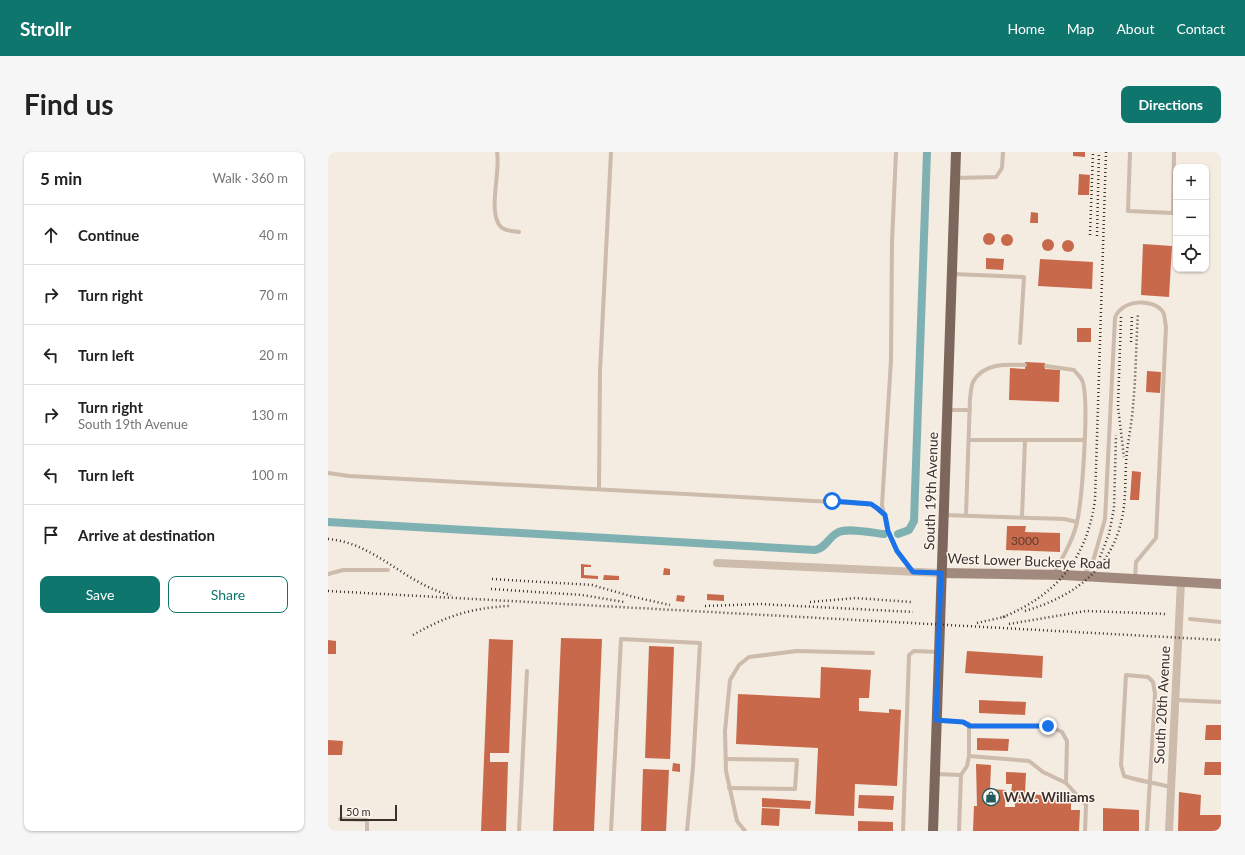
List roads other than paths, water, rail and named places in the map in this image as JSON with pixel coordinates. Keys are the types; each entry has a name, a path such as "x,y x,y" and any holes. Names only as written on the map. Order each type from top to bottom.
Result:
{"main road":[{"name":"South 19th Avenue","path":"933,831 956,152"},
{"name":"West Lower Buckeye Road","path":"941,573 1135,578 1221,584"}],"street":[{"name":"West Lower Buckeye Road","path":"717,563 941,573"},
{"name":"South 20th Avenue","path":"1170,831 1181,581"}],"lane":[{"path":"497,152 499,160 495,200 496,217 500,226 508,230 519,232"},
{"path":"599,489 600,371 611,152"},
{"path":"896,152 892,242 891,360 881,497 888,531 897,551 913,572"},
{"path":"955,178 996,177 1002,168 1003,152"},
{"path":"1130,152 1128,211 1173,213 1174,152"},
{"path":"952,274 1024,277 1020,343"},
{"path":"1084,576 1094,558 1105,519 1117,312 1123,306 1134,302 1154,304 1163,312 1166,327 1156,538 1136,562 1135,578"},
{"path":"966,516 970,410 973,382 982,372 993,366 1004,364 1025,365"},
{"path":"1046,366 1074,370 1082,379 1085,396 1081,494 1077,522 1072,538 1053,575"},
{"path":"948,410 970,410"},
{"path":"969,440 1084,440"},
{"path":"1022,517 1025,440"},
{"path":"328,473 350,476 871,504 885,515"},
{"path":"944,515 1064,519 1077,522"},
{"path":"328,574 343,570 388,570"},
{"path":"1190,619 1221,622"},
{"path":"611,831 621,639 700,643 693,767 687,831"},
{"path":"745,831 737,821 726,771 725,731 730,680 739,665 749,657 797,651 873,653"},
{"path":"903,831 909,655 914,651 938,652"},
{"path":"518,831 527,671"},
{"path":"1147,831 1149,782 1155,694 1153,682 1148,677 1126,675 1121,765 1124,776 1149,782 1172,787"},
{"path":"1176,700 1221,702"},
{"path":"936,720 963,722 970,726 1048,726 1062,732 1067,741 1066,783"},
{"path":"959,831 961,775 967,766 969,756 970,726"},
{"path":"969,756 1029,761 1043,772 1066,783 1086,805 1085,831"},
{"path":"726,759 797,760 795,789 729,788"},
{"path":"934,774 961,775"},
{"path":"340,819 367,820 367,831"}],"waterway":[{"path":"898,534 909,530 914,521 927,152"},
{"path":"328,522 815,550 822,547 834,535 841,531 853,530 884,534"}],"railway":[{"path":"1090,235 1093,152"},
{"path":"1097,236 1099,152"},
{"path":"1003,617 1039,598 1054,586 1077,557 1085,540 1091,521 1095,500 1106,152"},
{"path":"1025,611 1062,596 1078,586 1092,574 1104,560 1113,545 1120,527 1124,506 1126,458 1134,394 1138,313"},
{"path":"1131,342 1132,314"},
{"path":"1121,317 1118,407 1124,457"},
{"path":"1100,557 1109,534 1114,508 1116,435"},
{"path":"328,539 345,542 361,548 420,583 451,595"},
{"path":"492,579 592,585 670,605"},
{"path":"491,589 582,595 624,602"},
{"path":"328,591 1221,640"},
{"path":"810,602 856,598 911,602"},
{"path":"705,606 760,604 913,612"},
{"path":"413,635 425,628 459,614 495,607 509,606"},
{"path":"1009,624 1086,611 1167,614"},
{"path":"977,623 1008,616"}],"place":[{"name":"W.W. Williams","path":"991,797"}]}
